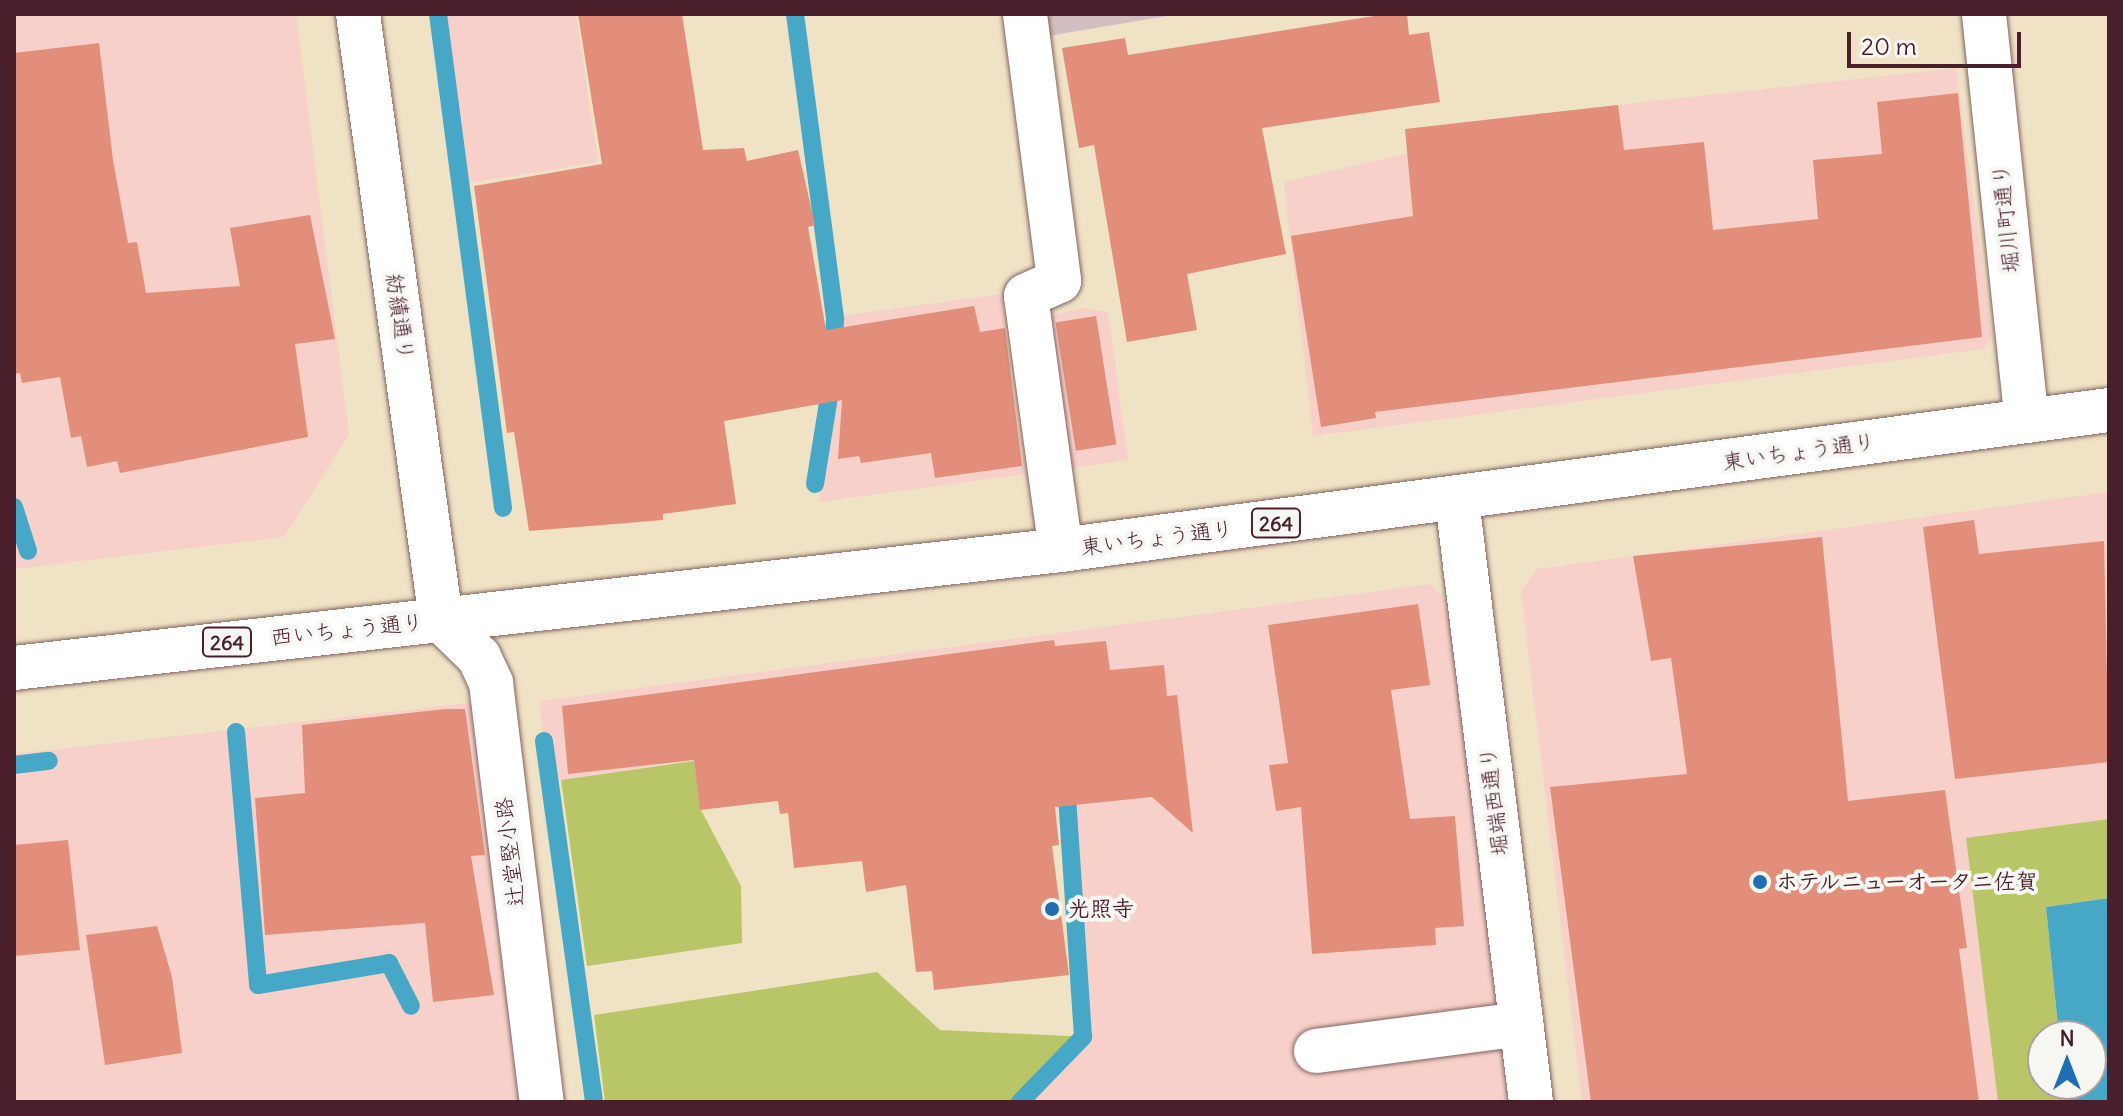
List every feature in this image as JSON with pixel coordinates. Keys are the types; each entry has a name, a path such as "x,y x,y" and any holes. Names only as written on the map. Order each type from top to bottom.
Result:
{"main road":[{"name":"紡績通り","path":"358,14 441,620"},
{"path":"1025,14 1059,281 1026,296 1061,550"},
{"name":"堀川町通り","path":"1984,14 2027,421"},
{"name":"東いちょう通り","path":"441,620 1061,550 1457,500 2109,410"},
{"name":"堀端西通り","path":"1457,500 1531,1102"},
{"name":"西いちょう通り","path":"14,668 441,620"},
{"name":"辻堂竪小路","path":"441,620 479,657 491,683 542,1102"},
{"path":"1316,1051 1521,1024"}],"shaded area":[{"path":"14,14 296,14 349,435 284,537 14,569"},
{"path":"432,14 576,14 598,162 452,186"},
{"path":"1041,14 1179,14 1048,36"},
{"path":"1956,68 1992,338 1983,349 1313,436 1284,182 1617,105"},
{"path":"1001,294 1026,474 819,502 841,316"},
{"path":"1085,308 1108,312 1128,460 1070,468 1051,315"},
{"path":"2109,492 2109,819 1966,839 1998,1102 1582,1102 1521,591 1537,569"},
{"path":"1431,584 1453,610 1508,1102 1025,1102 1082,1051 1088,1037 1071,775 1017,713 546,782 540,701"},
{"path":"470,703 519,1102 14,1102 14,754"}],"green space":[{"path":"694,761 701,810 741,886 742,943 587,966 561,780"},
{"path":"2109,819 2109,898 2046,907 2057,1020 2027,1020 2027,1100 2065,1102 1998,1102 1966,838"},
{"path":"877,972 940,1030 1088,1037 1082,1051 1025,1102 605,1102 594,1015"}],"water":[{"path":"2109,898 2109,1102 2065,1102 2107,1100 2107,1020 2057,1020 2046,907"}],"building":[{"path":"578,14 682,14 703,150 744,148 747,161 798,150 815,225 808,227 826,330 974,306 980,332 1005,328 1022,466 935,478 931,453 861,463 859,456 838,459 842,400 724,421 736,504 663,514 663,520 529,531 514,432 507,433 474,186 602,164"},
{"path":"1387,14 1407,14 1409,35 1429,32 1440,102 1262,128 1286,254 1187,274 1197,330 1127,342 1094,145 1079,148 1062,48 1125,38 1128,55"},
{"path":"99,43 113,160 128,243 137,242 146,293 240,286 230,228 310,215 335,339 295,344 308,437 120,473 117,461 87,467 81,436 71,438 60,377 22,383 20,373 14,374 14,53"},
{"path":"1958,93 1982,337 1375,412 1376,418 1321,427 1291,236 1413,216 1405,129 1618,105 1624,150 1704,142 1713,230 1818,219 1813,160 1882,154 1877,102"},
{"path":"1096,316 1116,444 1076,451 1056,322"},
{"path":"1974,520 1979,554 2104,541 2109,762 1955,779 1923,527"},
{"name":"ホテルニューオータニ佐賀","path":"1822,537 1848,801 1945,790 1967,948 1959,949 1979,1102 1591,1102 1550,787 1687,774 1671,658 1651,661 1633,556"},
{"path":"1418,604 1430,685 1391,690 1410,819 1455,816 1464,926 1435,928 1436,945 1312,954 1301,807 1276,811 1269,765 1288,763 1268,625"},
{"path":"1054,640 1055,646 1106,641 1110,670 1164,665 1167,696 1177,695 1193,833 1152,797 1055,807 1059,845 1052,846 1069,975 934,990 932,971 916,972 906,885 866,892 862,861 794,868 788,813 780,814 778,801 700,810 694,760 568,774 562,706"},
{"path":"465,709 485,855 471,856 494,995 433,1002 425,923 265,935 255,798 305,793 302,725"},
{"path":"68,840 80,950 14,956 14,845"},
{"path":"157,926 172,977 182,1053 105,1065 86,935"}],"waterway":[{"path":"438,14 503,508"},
{"path":"795,14 835,319 833,353"},
{"path":"815,484 832,378"},
{"path":"14,507 28,551"},
{"path":"236,732 258,985 389,963 411,1006"},
{"path":"544,741 594,1102"},
{"path":"14,765 49,761"},
{"path":"1020,1102 1083,1037 1066,781"}],"place":[{"name":"ホテルニューオータニ佐賀","path":"1760,882"},
{"name":"光照寺","path":"1052,909"}]}
